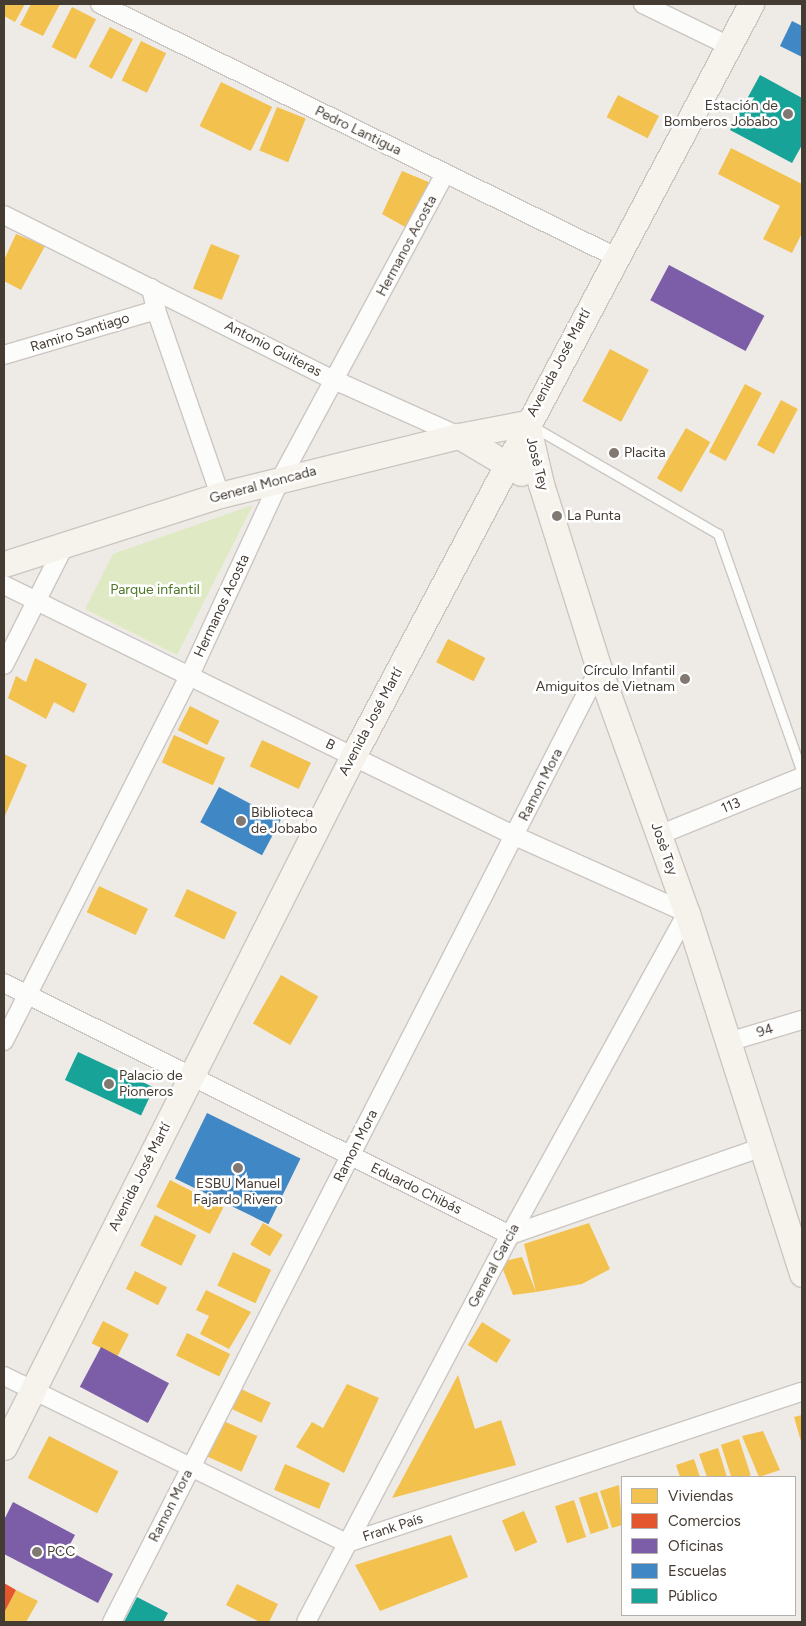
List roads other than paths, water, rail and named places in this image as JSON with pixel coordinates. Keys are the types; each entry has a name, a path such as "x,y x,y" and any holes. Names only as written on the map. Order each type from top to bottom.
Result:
{"main road":[{"name":"Avenida José Martí","path":"4,1447 353,756 751,4"},
{"name":"General Moncada","path":"4,564 220,496 459,436 528,423"},
{"name":"Josè Tey","path":"528,423 541,484 599,669 687,913 802,1274"},
{"name":"Antonio Guiteras","path":"459,436 541,484"}],"street":[{"name":"Pedro Lantigua","path":"100,4 616,257"},
{"path":"643,4 729,46"},
{"name":"Hermanos Acosta","path":"4,1041 189,676 280,480 446,174"},
{"name":"Antonio Guiteras","path":"4,215 334,380 459,436"},
{"path":"151,288 156,310 220,496"},
{"name":"Ramiro Santiago","path":"4,355 156,310"},
{"path":"4,665 65,544"},
{"name":"B","path":"4,584 515,836 687,913"},
{"name":"Ramon Mora","path":"112,1622 599,669"},
{"name":"113","path":"659,834 802,777"},
{"name":"General Garcia","path":"306,1622 510,1236 687,913"},
{"name":"Eduardo Chibás","path":"4,983 510,1236"},
{"name":"94","path":"728,1042 802,1020"},
{"path":"510,1236 762,1147"},
{"name":"Frank País","path":"4,1376 348,1543 802,1392"}],"lane":[{"path":"528,423 718,534 802,772"}],"place":[{"name":"Estación de Bomberos Jobabo","path":"788,114"},
{"name":"Placita","path":"614,453"},
{"name":"La Punta","path":"557,516"},
{"name":"Círculo Infantil Amiguitos de Vietnam","path":"685,679"},
{"name":"Biblioteca de Jobabo","path":"241,821"},
{"name":"Palacio de Pioneros","path":"109,1084"},
{"name":"ESBU Manuel Fajardo Rivero","path":"238,1168"},
{"name":"PCC","path":"37,1552"}],"park label":[{"name":"Parque infantil","path":"155,590"}]}
